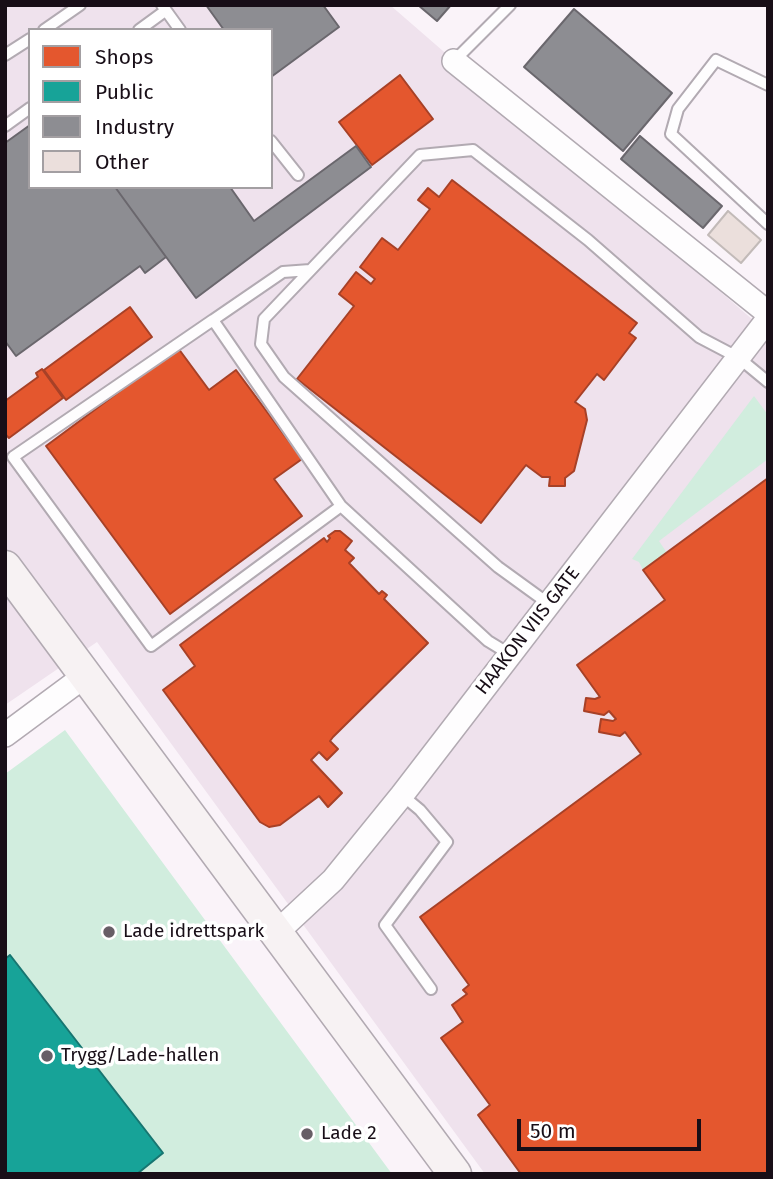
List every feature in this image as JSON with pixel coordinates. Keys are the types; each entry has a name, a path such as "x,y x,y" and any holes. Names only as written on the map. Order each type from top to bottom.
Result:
{"main road":[{"path":"5,567 455,1174"}],"street":[{"path":"454,61 768,313"},
{"name":"HAAKON VIIS GATE","path":"276,933 332,880 402,794 768,319"},
{"path":"5,736 86,675"}],"lane":[{"path":"47,28 80,5"},
{"path":"454,61 510,5"},
{"path":"141,28 164,8 179,28"},
{"path":"5,55 28,40"},
{"path":"767,219 671,134 678,109 716,60 768,85"},
{"path":"5,126 28,109"},
{"path":"273,144 298,175"},
{"path":"549,604 498,567 284,377 261,345 264,319 420,155 473,150 588,240 699,337 739,358 768,382"},
{"path":"310,270 283,272 13,457 151,646 341,506"},
{"path":"213,320 341,506 488,641 511,655"},
{"path":"402,794 420,810 447,842 385,925 430,989"}],"shaded area":[{"path":"5,5 390,5 768,333 768,1174 485,1174 97,642 5,705"}],"green space":[{"path":"754,396 768,415 768,459 659,541 667,553 643,570 639,562 632,559"},
{"name":"Lade idrettspark","path":"65,730 392,1174 5,1174 5,774"}],"building: Shops":[{"path":"400,75 433,119 372,165 339,122"},
{"path":"452,180 637,323 629,333 636,338 604,380 597,374 575,402 585,409 587,420 574,471 565,478 565,486 549,486 550,477 542,477 526,465 481,523 297,379 354,306 339,294 356,272 371,284 375,279 360,267 382,238 398,250 430,209 418,200 428,188 439,197"},
{"path":"130,307 152,337 66,400 44,370"},
{"path":"178,348 209,390 236,370 302,459 274,479 302,516 170,614 46,446"},
{"path":"42,369 63,398 9,438 5,434 5,401 38,377 36,373"},
{"path":"768,478 768,1174 521,1174 478,1115 490,1105 441,1038 463,1022 452,1005 467,994 463,990 469,985 420,917 641,754 625,732 620,736 599,732 601,719 616,719 609,711 604,715 584,711 586,698 600,697 577,665 665,600 643,570"},
{"path":"340,531 352,541 345,550 354,558 349,563 379,594 382,591 387,595 384,599 428,643 333,737 330,741 338,749 327,760 319,752 311,760 342,793 328,807 319,796 280,825 269,827 260,822 163,690 195,666 180,645 324,538 327,542 330,538 328,536"}],"building: Public":[{"name":"Trygg/Lade-hallen","path":"10,955 163,1153 137,1174 5,1174 5,959"}],"building: Industry":[{"path":"206,5 323,5 339,27 273,76 273,28 223,28"},
{"path":"418,5 451,5 437,21"},
{"path":"574,9 672,93 623,151 524,67"},
{"path":"28,126 28,189 116,189 166,257 145,273 140,266 16,356 5,341 5,143"},
{"path":"640,136 722,206 703,228 621,159"},
{"path":"356,146 371,167 196,298 116,189 231,189 254,221"}],"building: Other":[{"path":"728,211 761,240 741,263 708,235"}],"place":[{"name":"Lade idrettspark","path":"109,932"},
{"name":"Trygg/Lade-hallen","path":"47,1056"},
{"name":"Lade 2","path":"307,1134"}]}
